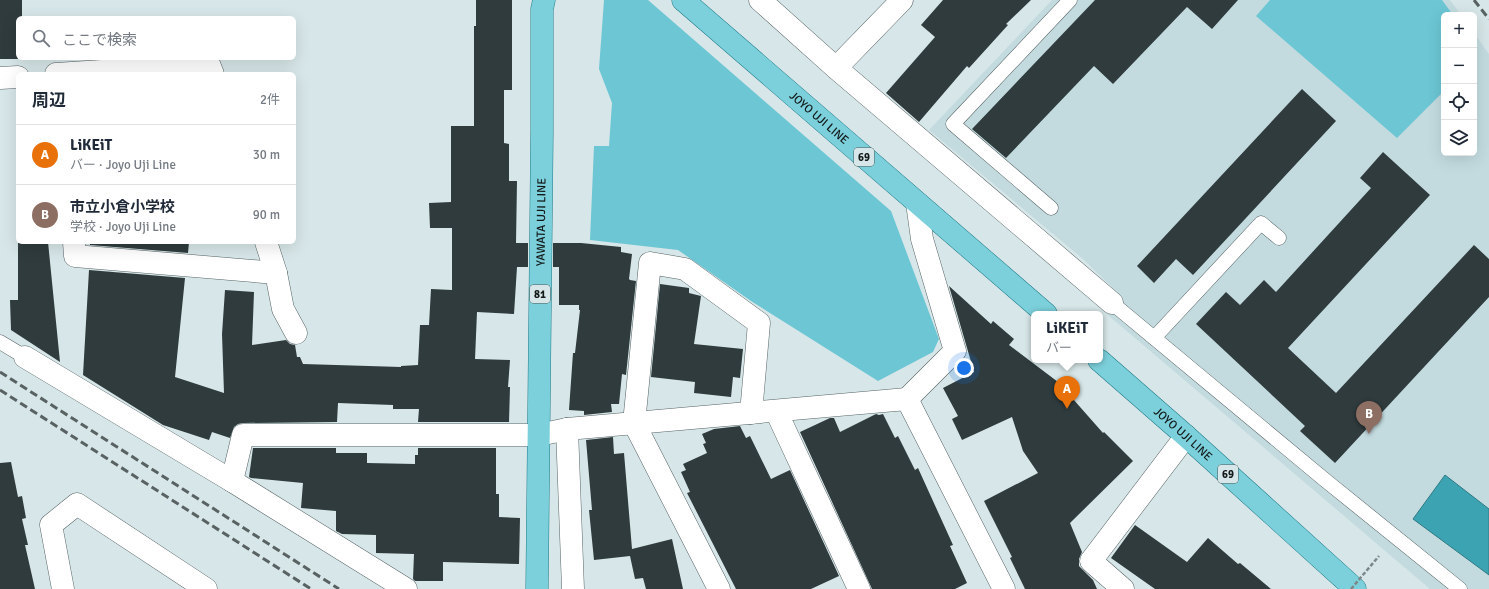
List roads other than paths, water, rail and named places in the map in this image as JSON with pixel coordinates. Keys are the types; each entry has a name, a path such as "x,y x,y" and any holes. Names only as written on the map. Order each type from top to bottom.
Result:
{"main road":[{"name":"YAWATA UJI LINE","path":"537,589 542,9 544,0"},
{"name":"JOYO UJI LINE","path":"683,0 1043,311"},
{"name":"JOYO UJI LINE","path":"1102,363 1186,436 1355,589"}],"street":[{"path":"760,0 836,68 1112,303"},
{"path":"836,68 902,0"},
{"path":"90,72 209,64 212,72"},
{"path":"0,78 16,77"},
{"path":"232,481 243,435 539,435 567,429 907,399 956,351 922,239 918,203"},
{"path":"74,244 75,256 276,272"},
{"path":"267,244 276,272 283,309 296,333"},
{"path":"720,589 634,423 650,263 685,269 759,323 751,413"},
{"path":"25,357 232,481 406,589"},
{"path":"907,399 1004,589"},
{"path":"776,411 859,589"},
{"path":"567,429 573,589"},
{"path":"1123,589 1091,561 1186,436"},
{"path":"64,589 50,525 77,504 206,589"}],"lane":[{"path":"1051,208 953,124 1070,0"},
{"path":"1154,338 1261,223 1279,238"},
{"path":"1112,303 1325,480 1460,589"},
{"path":"0,342 25,357"}],"railway":[{"path":"1474,0 1489,19"},
{"path":"0,372 339,589"},
{"path":"0,390 311,589"}],"place":[{"name":"LiKEiT","path":"1067,409"},
{"name":"市立小倉小学校","path":"1369,434"}]}
